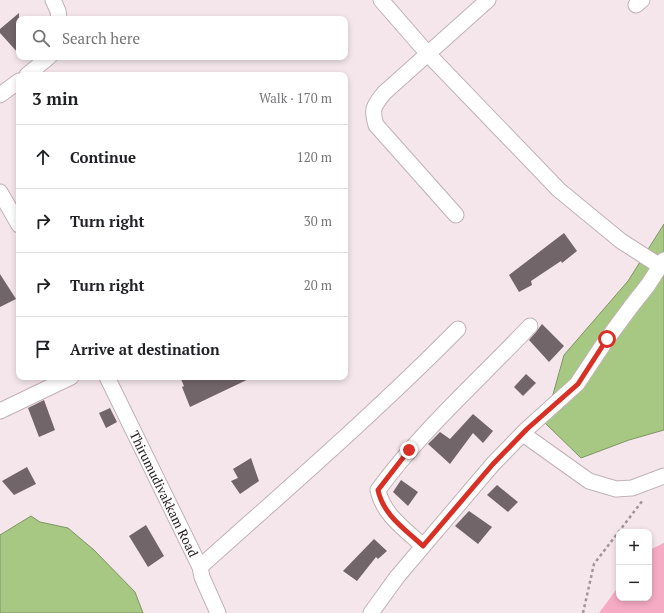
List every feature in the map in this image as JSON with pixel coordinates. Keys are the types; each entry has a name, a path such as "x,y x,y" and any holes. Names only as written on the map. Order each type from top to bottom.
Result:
{"street":[{"path":"53,0 59,16"},
{"path":"371,613 397,577 493,464 523,434 578,384 607,339 648,285 662,263 621,241 559,190 428,54 380,0"},
{"path":"456,215 376,125 373,114 375,104 384,93 488,0"},
{"path":"31,72 45,60"},
{"path":"0,95 16,83"},
{"path":"0,192 16,220"},
{"path":"423,546 391,516 381,501 378,490 409,450 530,326"},
{"path":"200,567 290,487 412,374 458,329"},
{"path":"0,411 64,380"},
{"name":"Thirumudivakkam Road","path":"108,380 200,567 202,577 218,613"},
{"path":"523,434 589,481 616,488 632,488 661,478"}],"path":[{"path":"583,613 594,564 661,478"}],"shaded area":[{"path":"664,224 664,430 629,440 581,458 545,423 564,355 628,281"},
{"path":"31,516 40,522 68,528 94,550 135,592 143,613 0,613 0,535"},
{"path":"664,543 664,613 599,613 616,590 616,601 652,601 652,549"}],"building":[{"path":"19,13 19,16 16,16 16,51 0,33 0,29"},
{"path":"564,233 577,251 562,263 561,261 531,281 532,285 519,292 509,275"},
{"path":"0,274 16,299 0,307"},
{"path":"542,324 564,346 549,362 529,340"},
{"path":"526,374 536,383 523,396 514,387"},
{"path":"181,380 247,380 190,407 182,387 184,386"},
{"path":"44,400 55,430 39,437 28,408"},
{"path":"110,408 117,422 106,428 99,413"},
{"path":"473,414 493,431 483,443 473,433 450,464 428,444 440,432 450,439"},
{"path":"251,458 259,481 240,494 231,481 238,478 233,469"},
{"path":"27,467 36,484 14,495 2,481"},
{"path":"401,480 418,492 408,506 393,492"},
{"path":"497,485 518,502 508,512 487,495"},
{"path":"469,511 492,527 478,544 455,526"},
{"path":"146,525 164,556 148,567 129,536"},
{"path":"374,539 387,551 378,559 376,557 357,581 343,571"}],"route":[{"path":"409,450 378,490 381,501 391,516 423,546 493,464 527,429 578,384 607,339"}]}
